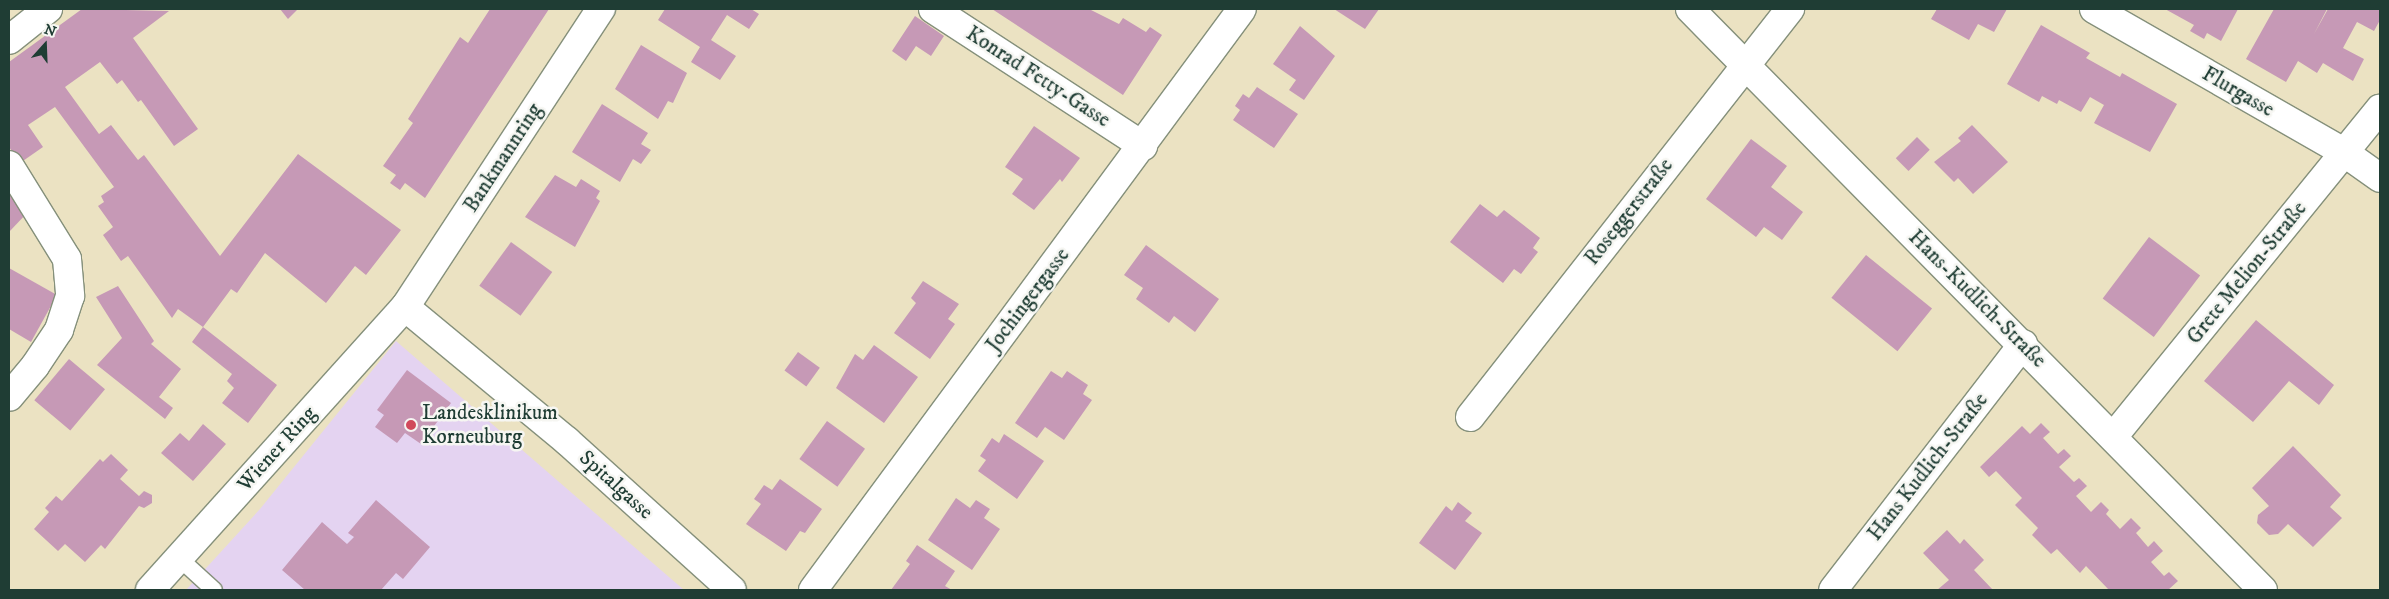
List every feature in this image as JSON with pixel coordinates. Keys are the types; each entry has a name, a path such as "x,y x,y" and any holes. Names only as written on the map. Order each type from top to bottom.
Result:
{"street":[{"path":"9,40 48,9"},
{"name":"Bankmannring","path":"405,307 601,9"},
{"name":"Konrad Fetty-Gasse","path":"933,9 1143,146"},
{"name":"Jochingergasse","path":"813,590 1143,146 1242,9"},
{"name":"Hans-Kudlich-Straße","path":"1690,9 1744,66 2023,344 2263,590"},
{"name":"Roseggerstraße","path":"1470,417 1790,9"},
{"name":"Flurgasse","path":"2094,9 2344,153 2380,178"},
{"name":"Grete Melion-Straße","path":"2113,437 2380,109"},
{"path":"9,165 66,259 70,296 59,330 35,366 9,397"},
{"name":"Wiener Ring","path":"150,590 405,307"},
{"name":"Spitalgasse","path":"405,307 567,441 732,590"},
{"name":"Hans Kudlich-Straße","path":"1833,590 2023,344"}],"lane":[{"path":"179,558 214,590"}],"shaded area":[{"name":"Landesklinikum Korneuburg","path":"396,341 684,590 186,590 260,509"}],"building":[{"path":"82,9 169,11 133,38 198,129 174,146 141,100 138,102 122,80 117,84 100,62 65,87 99,134 111,125 138,160 144,155 220,256 298,154 401,230 366,275 355,266 326,303 265,253 237,293 231,289 203,327 178,309 172,318 128,256 121,261 103,235 113,227 98,206 104,202 101,196 114,187 55,107 28,125 43,147 20,163 9,147 9,62"},
{"path":"280,9 298,9 288,19"},
{"path":"490,9 549,9 425,198 405,183 400,190 390,183 396,175 383,166 413,123 408,119 460,37 468,43"},
{"path":"665,9 751,9 759,14 749,29 727,15 711,40 736,56 720,80 691,62 700,47 658,20"},
{"path":"992,9 1089,9 1119,24 1123,18 1146,32 1150,27 1162,35 1123,95"},
{"path":"1334,9 1379,9 1365,29"},
{"path":"1937,9 2007,9 1994,32 1978,24 1969,40 1931,19"},
{"path":"2165,9 2238,9 2221,41 2207,33 2204,39 2190,31 2194,25"},
{"path":"2274,9 2327,9 2314,34 2328,9 2380,9 2380,20 2374,31 2357,22 2343,48 2364,59 2353,81 2323,63 2317,73 2298,61 2286,82 2246,59"},
{"path":"915,16 944,36 931,56 916,46 906,61 892,51"},
{"path":"2041,25 2090,53 2086,58 2120,77 2122,73 2177,104 2150,152 2094,123 2104,105 2090,97 2081,112 2059,100 2057,104 2042,96 2039,102 2007,84"},
{"path":"1300,26 1335,56 1304,100 1289,90 1296,80 1273,64"},
{"path":"641,45 687,73 673,103 668,101 658,119 615,89"},
{"path":"1257,87 1298,114 1274,148 1233,120 1240,110 1235,106 1243,94 1249,98"},
{"path":"602,104 648,133 641,144 651,150 641,164 633,159 620,182 572,152"},
{"path":"1972,125 2008,162 1973,194 1958,178 1954,182 1934,162 1961,141 1958,138"},
{"path":"1034,126 1080,158 1062,182 1060,179 1034,210 1012,194 1023,179 1005,167"},
{"path":"1917,137 1930,150 1909,171 1896,158"},
{"path":"1751,139 1787,166 1771,187 1803,212 1782,240 1764,227 1756,237 1706,199"},
{"path":"555,175 576,187 581,179 600,191 596,198 600,201 575,247 525,217"},
{"path":"9,183 28,212 9,232"},
{"path":"1480,204 1497,217 1504,210 1540,238 1533,248 1538,252 1521,274 1514,269 1503,283 1450,242"},
{"path":"2149,237 2200,276 2154,337 2103,298"},
{"path":"511,242 552,272 521,316 479,286"},
{"path":"1146,245 1219,299 1195,332 1174,316 1169,323 1136,299 1143,288 1124,275"},
{"path":"1866,255 1932,308 1897,351 1831,298"},
{"path":"9,268 57,295 31,342 9,329"},
{"path":"923,281 959,304 948,319 955,324 930,359 894,333 916,303 911,298"},
{"path":"118,286 154,341 151,344 181,369 159,397 173,408 165,419 97,365 122,338 96,297"},
{"path":"2256,320 2334,385 2319,405 2289,381 2253,422 2204,381"},
{"path":"203,327 277,385 248,423 222,403 234,388 227,381 232,374 192,342"},
{"path":"874,345 918,377 884,423 836,388 855,354 863,360"},
{"path":"798,352 820,368 806,386 784,371"},
{"path":"69,359 105,389 70,431 34,400"},
{"path":"407,370 451,403 421,444 405,433 397,443 375,427 384,415 377,410"},
{"path":"1051,371 1062,378 1067,371 1088,385 1083,394 1092,400 1064,440 1045,427 1037,438 1015,423"},
{"path":"827,421 865,449 837,487 799,459"},
{"path":"2041,423 2050,432 2043,438 2058,454 2064,449 2071,456 2059,467 2074,482 2079,478 2087,486 2076,496 2091,512 2101,502 2109,510 2106,514 2120,529 2131,518 2141,528 2136,533 2148,547 2154,541 2163,551 2151,562 2164,576 2169,572 2178,581 2168,590 2109,590 2086,566 2080,573 2057,549 2051,554 2032,535 2038,528 2015,505 2022,498 1996,471 1989,477 1980,467 2022,426 2030,434"},
{"path":"203,424 226,444 193,481 161,453 180,433 189,441"},
{"path":"1004,434 1044,461 1017,499 978,471 986,460 980,456 992,438 999,443"},
{"path":"2293,446 2341,495 2330,507 2342,518 2313,547 2288,524 2278,534 2269,535 2257,523 2258,515 2269,506 2252,488"},
{"path":"111,454 128,470 120,479 139,496 144,491 152,495 152,503 144,508 139,506 105,549 101,545 85,562 65,544 58,551 34,529 49,512 45,508 56,496 62,501 100,459 103,462"},
{"path":"780,479 822,509 805,533 800,531 786,551 746,524 761,504 754,499 764,485 772,490"},
{"path":"956,498 970,508 976,500 990,509 984,518 1000,529 972,570 928,540"},
{"path":"376,500 430,547 403,579 396,573 381,590 305,590 282,570 322,522 347,544 354,537 348,533"},
{"path":"1458,502 1472,513 1465,521 1482,533 1455,570 1419,543 1446,506 1452,511"},
{"path":"1947,530 1960,544 1964,539 1984,560 1974,570 1993,590 1937,590 1949,580 1923,553"},
{"path":"917,545 955,571 945,586 952,590 891,590 910,564 906,561"}],"place":[{"name":"Landesklinikum Korneuburg","path":"411,425"}]}
